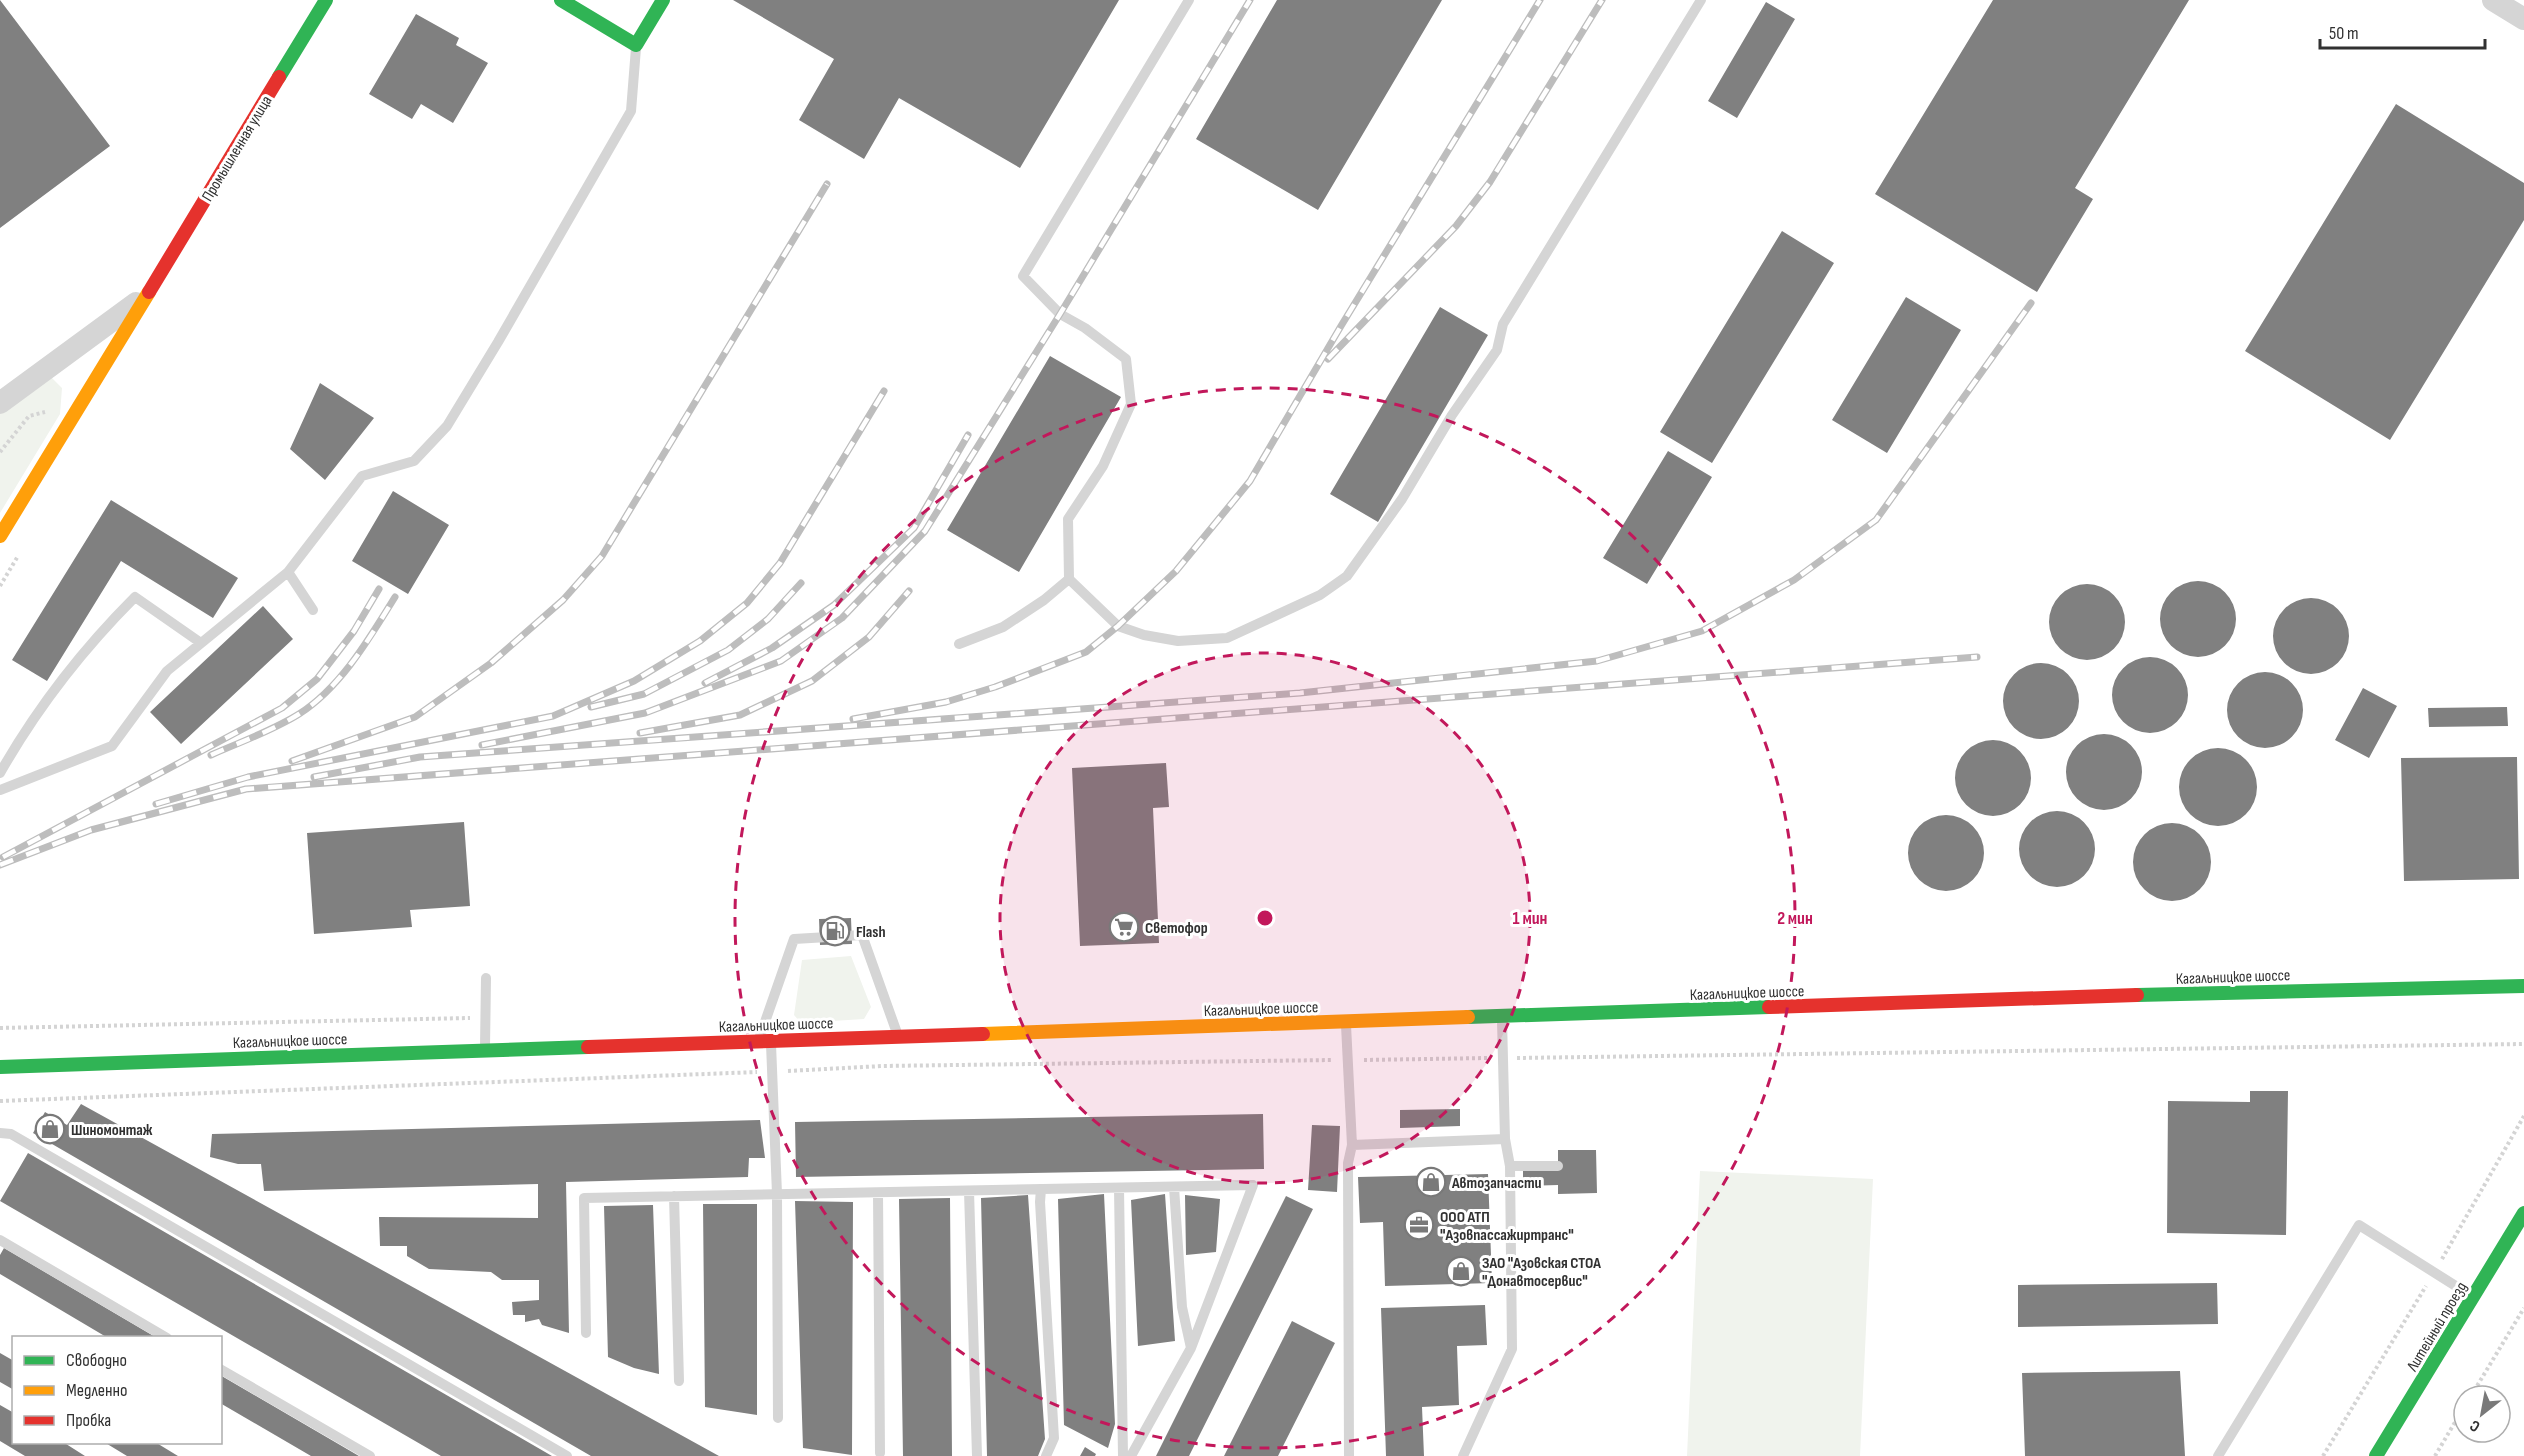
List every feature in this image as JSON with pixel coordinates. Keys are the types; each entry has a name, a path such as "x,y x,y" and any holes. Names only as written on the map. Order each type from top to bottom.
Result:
{"main road":[{"name":"Промышленная улица","path":"0,536 326,0"},
{"path":"561,0 636,45 663,0"},
{"name":"Кагальницкое шоссе","path":"0,1066 2233,992 2524,986"},
{"name":"Литейный проезд","path":"2376,1456 2524,1213"}],"street":[{"path":"2493,0 2524,19"},
{"name":"Промышленная улица","path":"0,403 147,295"}],"lane":[{"path":"1189,0 1023,276 1060,314 1085,328 1126,359 1131,405 1102,466 1068,519 1069,579 1118,626 1144,635 1178,641 1227,638 1320,595 1347,576 1402,500 1452,415 1497,350 1503,324 1701,0"},
{"path":"0,790 112,746 167,671 288,572 362,476 414,461 447,426 631,111 636,45"},
{"path":"288,572 314,610"},
{"path":"958,644 1003,627 1044,600 1069,579"},
{"path":"0,773 24,730 68,672 110,622 135,597 201,643"},
{"path":"778,1418 777,1194 772,1072 765,1041 794,939 862,935 898,1036"},
{"path":"485,1050 486,978"},
{"path":"1463,1456 1512,1349 1510,1166 1505,1139 1502,1017"},
{"path":"1346,1021 1352,1145 1348,1164 1349,1456"},
{"path":"0,1132 10,1134 567,1456"},
{"path":"1352,1145 1505,1139"},
{"path":"1510,1166 1558,1166"},
{"path":"586,1333 584,1198 1252,1185 1191,1348 1131,1456"},
{"path":"1174,1187 1182,1307 1191,1348"},
{"path":"1119,1188 1123,1456"},
{"path":"1041,1190 1054,1438 1046,1456"},
{"path":"969,1191 977,1456"},
{"path":"878,1193 880,1453"},
{"path":"674,1197 679,1381"},
{"path":"2218,1456 2359,1225 2473,1297"},
{"path":"0,1240 164,1336"},
{"path":"222,1370 370,1456"}],"path":[{"path":"0,1028 485,1017"},
{"path":"0,1101 882,1066 2524,1044"},
{"path":"2478,1384 2524,1308"},
{"path":"2434,1456 2452,1427"}],"shaded area":[{"path":"50,376 62,388 60,414 0,513 0,414"},
{"path":"851,956 871,1007 864,1019 801,1023 794,1015 802,960"},
{"path":"1700,1171 1873,1179 1860,1456 1687,1456"}],"building":[{"path":"0,0 110,146 0,228"},
{"path":"733,0 1119,0 1020,168 899,98 864,159 799,120 834,59"},
{"path":"1277,0 1442,0 1318,210 1196,139"},
{"path":"1993,0 2189,0 2075,188 2093,199 2037,292 1875,194"},
{"path":"1766,2 1795,19 1737,118 1708,101"},
{"path":"416,14 459,38 456,45 488,63 453,123 421,104 412,119 369,94"},
{"path":"2396,104 2524,183 2524,220 2390,440 2245,351"},
{"path":"1782,231 1834,263 1712,463 1660,432"},
{"path":"1906,297 1961,330 1887,453 1832,420"},
{"path":"1440,307 1488,335 1378,522 1330,494"},
{"path":"1050,356 1121,397 1019,572 947,530"},
{"path":"320,383 374,418 325,480 290,449"},
{"path":"1668,451 1712,477 1647,584 1603,558"},
{"path":"393,491 449,525 408,594 352,561"},
{"path":"111,500 238,578 213,618 121,561 47,681 12,660"},
{"path":"2198,581 2212,584 2225,592 2233,605 2236,619 2233,633 2225,646 2212,654 2198,657 2184,654 2171,646 2163,633 2160,619 2163,605 2171,592 2184,584"},
{"path":"2095,584 2108,590 2119,601 2125,614 2123,637 2108,654 2095,660 2079,660 2066,654 2051,637 2049,614 2055,601 2072,586"},
{"path":"2311,598 2325,601 2338,609 2346,622 2349,636 2346,650 2338,663 2325,671 2311,674 2297,671 2284,663 2276,650 2273,636 2276,622 2284,609 2297,601"},
{"path":"263,606 293,639 181,744 150,712"},
{"path":"2150,657 2165,660 2177,668 2185,680 2188,695 2185,710 2177,722 2165,730 2150,733 2135,730 2123,722 2115,710 2112,695 2115,680 2123,668 2135,660"},
{"path":"2041,663 2056,666 2068,674 2076,686 2079,701 2076,716 2068,728 2056,736 2041,739 2026,736 2014,728 2006,716 2003,701 2006,686 2014,674 2026,666"},
{"path":"2265,672 2280,675 2292,683 2300,695 2303,710 2300,725 2292,737 2280,745 2265,748 2250,745 2238,737 2230,725 2227,710 2230,695 2238,683 2250,675"},
{"path":"2363,688 2397,706 2369,758 2335,740"},
{"path":"2507,707 2508,726 2429,727 2428,708"},
{"path":"2104,734 2118,737 2131,745 2139,758 2142,772 2139,786 2131,799 2118,807 2104,810 2090,807 2077,799 2069,786 2066,772 2069,758 2077,745 2090,737"},
{"path":"1986,740 2000,740 2014,746 2025,757 2031,771 2028,793 2020,805 2000,816 1986,816 1972,810 1961,799 1955,785 1955,771 1961,757 1972,746"},
{"path":"2218,748 2233,751 2246,759 2254,772 2257,787 2254,802 2246,815 2233,823 2218,826 2203,823 2190,815 2182,802 2179,787 2182,772 2190,759 2203,751"},
{"path":"2517,757 2519,879 2404,881 2401,758"},
{"path":"1166,763 1169,807 1153,808 1159,943 1080,946 1072,768"},
{"path":"2057,811 2072,814 2084,822 2092,834 2095,849 2092,864 2084,876 2072,884 2057,887 2042,884 2030,876 2022,864 2019,849 2022,834 2030,822 2042,814"},
{"path":"1954,815 1967,821 1978,832 1984,845 1982,868 1967,885 1954,891 1938,891 1925,885 1910,868 1908,845 1914,832 1931,817"},
{"path":"464,822 470,906 410,910 412,927 314,934 307,833"},
{"path":"2172,823 2187,826 2200,834 2208,847 2211,862 2208,877 2200,890 2187,898 2172,901 2157,898 2144,890 2136,877 2133,862 2136,847 2144,834 2157,826"},
{"name":"Flash","path":"851,918 852,944 820,945 819,919"},
{"path":"2250,1091 2288,1091 2286,1235 2167,1233 2168,1101 2250,1102"},
{"path":"81,1104 719,1456 591,1456 33,1133 45,1112 67,1125"},
{"path":"1460,1109 1460,1126 1400,1128 1400,1110"},
{"path":"1263,1114 1264,1169 796,1177 795,1122"},
{"path":"760,1120 765,1158 749,1158 748,1177 566,1182 569,1333 542,1325 539,1319 525,1322 525,1315 513,1315 512,1302 539,1300 539,1280 502,1280 491,1272 429,1269 407,1256 407,1246 380,1246 379,1217 538,1218 538,1184 264,1191 261,1164 238,1164 210,1157 212,1134"},
{"path":"1312,1125 1340,1126 1337,1192 1308,1190"},
{"path":"1558,1150 1596,1150 1597,1193 1558,1194 1558,1185 1523,1186 1523,1171 1558,1170"},
{"path":"28,1153 552,1456 441,1456 0,1201"},
{"path":"1488,1174 1492,1283 1385,1286 1383,1222 1360,1223 1358,1177"},
{"path":"1104,1194 1115,1424 1108,1448 1064,1425 1058,1199"},
{"path":"1165,1194 1175,1341 1138,1346 1131,1200"},
{"path":"1028,1195 1045,1439 1038,1456 987,1456 981,1198"},
{"path":"1185,1195 1220,1199 1216,1252 1186,1255"},
{"path":"1286,1196 1313,1209 1189,1456 1156,1456"},
{"path":"950,1198 952,1456 903,1456 899,1199"},
{"path":"795,1201 853,1202 852,1455 803,1448"},
{"path":"703,1204 757,1204 757,1415 705,1407"},
{"path":"653,1205 659,1374 634,1368 608,1357 604,1206"},
{"path":"4,1248 154,1336 105,1336 0,1274 0,1255"},
{"path":"2217,1283 2218,1324 2018,1327 2018,1285"},
{"path":"1485,1305 1487,1345 1457,1346 1459,1405 1422,1407 1424,1456 1386,1456 1381,1308"},
{"path":"1292,1321 1335,1343 1278,1456 1224,1456"},
{"path":"0,1353 12,1360 12,1389 0,1382"},
{"path":"2180,1371 2185,1456 2025,1456 2022,1373"},
{"path":"222,1376 359,1456 311,1456 222,1404"},
{"path":"0,1405 12,1412 12,1444 66,1444 85,1456 25,1456 0,1441"},
{"path":"107,1444 158,1444 178,1456 127,1456"},
{"path":"1085,1447 1096,1454 1095,1456 1080,1456"}],"railway":[{"path":"482,745 645,713 781,661 842,618 925,531 1060,314 1250,0"},
{"path":"853,719 946,702 995,687 1086,652 1118,626 1176,571 1250,481 1341,326 1540,0"},
{"path":"1328,359 1456,226 1490,182 1602,0"},
{"path":"292,761 415,717 491,663 563,600 602,556 827,184"},
{"path":"314,777 420,757 1300,693 1597,661 1702,631 1794,580 1876,520 2031,303"},
{"path":"156,804 248,777 553,716 634,681 700,641 747,603 780,563 884,391"},
{"path":"705,683 772,648 834,605 914,528 968,435"},
{"path":"591,707 644,694 728,650 768,619 801,583"},
{"path":"3,857 282,708 317,679 354,631 379,589"},
{"path":"640,733 740,715 812,681 869,637 909,591"},
{"path":"211,755 278,726 314,703 353,661 395,597"},
{"path":"0,865 91,830 246,789 1977,657"}],"traffic: fast":[{"path":"279,77 326,0"},
{"path":"561,0 636,45 663,0"},
{"path":"2137,995 2524,986"},
{"path":"1468,1017 1769,1007"},
{"path":"0,1067 588,1047"},
{"path":"2376,1456 2524,1213"}],"traffic: slow":[{"path":"0,536 149,292"},
{"path":"983,1034 1468,1017"}],"traffic: jam":[{"path":"149,292 279,77"},
{"path":"1769,1007 2137,995"},
{"path":"588,1047 983,1034"}],"place":[{"name":"Светофор","path":"1124,927"},
{"name":"Flash","path":"835,931"},
{"name":"Шиномонтаж","path":"50,1129"},
{"name":"Автозапчасти","path":"1431,1182"},
{"name":"ООО АТП \"Азовпассажиртранс\"","path":"1419,1225"},
{"name":"ЗАО \"Азовская СТОА \"Донавтосервис\"","path":"1461,1271"}]}
